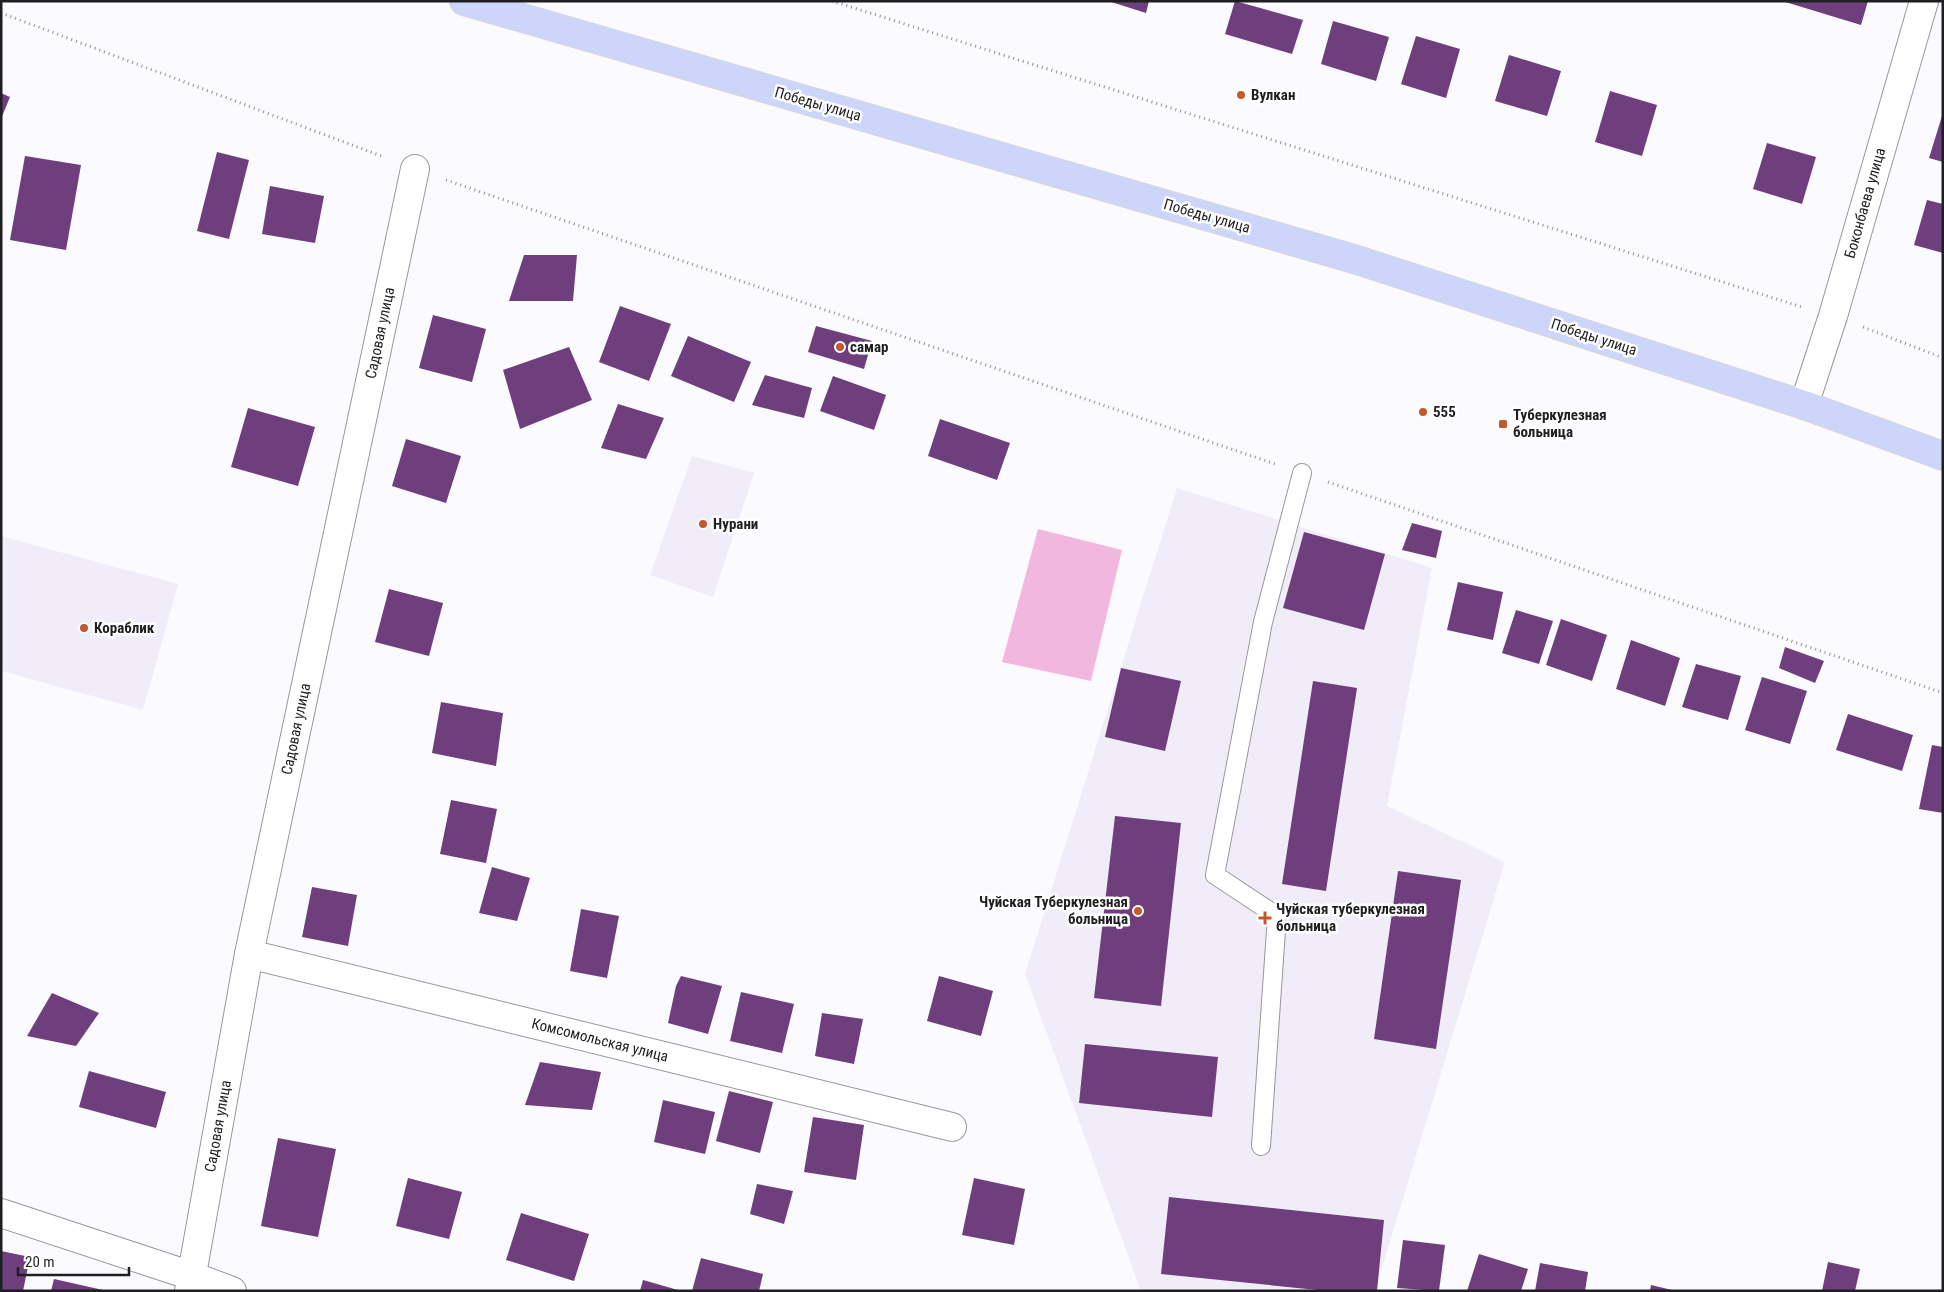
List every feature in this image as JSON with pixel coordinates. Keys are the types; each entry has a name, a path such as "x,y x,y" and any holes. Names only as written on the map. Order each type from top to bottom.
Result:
{"main road":[{"name":"Победы улица","path":"464,1 1354,259 1804,405 1943,456"}],"street":[{"name":"Боконбаева улица","path":"1804,405 1833,316 1924,1"},
{"name":"Садовая улица","path":"190,1283 249,954 415,169"},
{"name":"Комсомольская улица","path":"249,954 952,1127"},
{"path":"1,1213 190,1283 232,1291"}],"lane":[{"path":"1261,1146 1277,916 1215,875 1263,622 1302,473"}],"path":[{"path":"832,1 1833,316 1943,358"},
{"path":"1,13 415,169 1943,693"}],"shaded area":[{"name":"Нурани","path":"692,456 754,473 713,597 650,575"},
{"name":"Чуйская туберкулезная больница","path":"1177,488 1432,568 1387,806 1505,862 1375,1291 1141,1291 1025,974"},
{"path":"1038,529 1122,550 1091,681 1002,662"},
{"name":"Кораблик","path":"1,536 178,584 143,710 1,671"}],"building":[{"path":"1108,1 1149,1 1146,13"},
{"path":"1235,1 1303,20 1292,54 1225,34"},
{"path":"1782,1 1868,1 1861,25"},
{"path":"1333,21 1389,37 1376,81 1321,64"},
{"path":"1416,36 1460,49 1446,98 1401,84"},
{"path":"1509,55 1561,71 1547,116 1495,101"},
{"path":"1610,91 1657,105 1642,156 1595,142"},
{"path":"1,93 10,97 1,119"},
{"path":"1943,116 1943,162 1929,158"},
{"path":"1767,143 1816,157 1802,204 1753,189"},
{"path":"217,152 249,160 229,239 197,231"},
{"path":"25,156 81,165 66,250 10,240"},
{"path":"270,186 324,196 315,243 262,234"},
{"path":"1927,200 1943,204 1943,253 1914,245"},
{"path":"524,255 577,255 573,301 509,301"},
{"path":"620,306 671,324 649,381 599,362"},
{"path":"433,315 486,329 472,382 419,368"},
{"name":"самар","path":"816,326 872,341 864,369 808,352"},
{"path":"688,336 751,362 734,402 671,376"},
{"path":"569,347 592,400 520,429 503,370"},
{"path":"765,375 812,388 804,418 752,405"},
{"path":"833,376 886,395 874,430 820,411"},
{"path":"618,404 664,418 646,459 601,448"},
{"path":"248,408 315,427 298,486 231,467"},
{"path":"940,419 1010,443 997,480 928,456"},
{"path":"406,439 461,456 446,503 392,486"},
{"path":"1412,523 1442,531 1436,558 1402,550"},
{"path":"1304,532 1385,554 1364,630 1283,608"},
{"path":"1458,582 1503,592 1493,640 1447,630"},
{"path":"389,589 443,603 429,656 375,642"},
{"path":"1516,610 1553,621 1539,664 1502,653"},
{"path":"1561,619 1607,635 1592,681 1546,665"},
{"path":"1631,640 1680,658 1665,706 1616,689"},
{"path":"1785,647 1824,661 1815,683 1779,668"},
{"path":"1696,664 1741,676 1728,720 1682,707"},
{"path":"1121,668 1181,681 1165,751 1105,737"},
{"path":"1762,677 1807,691 1790,744 1745,730"},
{"name":"Чуйская Туберкулезная больница","path":"1313,681 1357,688 1326,891 1282,884"},
{"path":"441,702 503,713 496,766 432,753"},
{"path":"1848,714 1913,735 1902,771 1836,750"},
{"path":"1932,745 1943,747 1943,813 1919,809"},
{"path":"451,800 497,809 486,863 440,854"},
{"name":"Чуйская Туберкулезная больница","path":"1115,816 1181,823 1161,1006 1094,998"},
{"path":"492,867 530,878 517,921 479,913"},
{"name":"Чуйская Туберкулезная больница","path":"1398,871 1461,880 1436,1049 1374,1039"},
{"path":"312,887 357,895 348,946 302,937"},
{"path":"581,909 619,916 607,978 570,971"},
{"path":"681,976 722,986 708,1034 668,1023 676,986"},
{"path":"939,976 993,991 981,1036 927,1021"},
{"path":"741,992 794,1004 782,1053 730,1041"},
{"path":"52,993 99,1013 76,1046 27,1036"},
{"path":"822,1013 863,1019 854,1064 815,1056"},
{"path":"1085,1044 1218,1057 1212,1117 1079,1103"},
{"path":"540,1062 601,1072 592,1110 525,1105"},
{"path":"89,1071 166,1092 156,1128 79,1107"},
{"path":"729,1091 773,1102 760,1153 716,1141"},
{"path":"663,1100 715,1112 705,1154 654,1142"},
{"path":"813,1117 864,1125 856,1180 804,1172"},
{"path":"278,1138 336,1149 318,1237 261,1226"},
{"path":"408,1178 462,1192 449,1239 396,1226"},
{"path":"974,1178 1025,1189 1014,1245 962,1235"},
{"path":"757,1184 793,1191 784,1224 750,1214"},
{"path":"1169,1197 1384,1220 1377,1291 1327,1291 1161,1274"},
{"path":"521,1213 589,1234 574,1281 506,1260"},
{"path":"1403,1240 1445,1245 1439,1291 1397,1288"},
{"path":"1,1251 30,1257 23,1291 1,1291"},
{"path":"1479,1254 1528,1269 1521,1291 1467,1291"},
{"path":"701,1258 763,1274 759,1291 692,1291"},
{"path":"1828,1262 1860,1269 1855,1291 1822,1291"},
{"path":"1540,1263 1588,1272 1585,1291 1535,1291"},
{"path":"54,1279 103,1290 103,1291 51,1291"},
{"path":"643,1280 678,1290 678,1291 640,1291"},
{"path":"1651,1285 1672,1290 1672,1291 1650,1291"}],"place":[{"name":"Вулкан","path":"1241,95"},
{"name":"самар","path":"840,347"},
{"name":"555","path":"1423,412"},
{"name":"Туберкулезная больница","path":"1503,424"},
{"name":"Нурани","path":"703,524"},
{"name":"Кораблик","path":"84,628"},
{"name":"Чуйская Туберкулезная больница","path":"1138,911"},
{"name":"Чуйская туберкулезная больница","path":"1265,918"}]}
